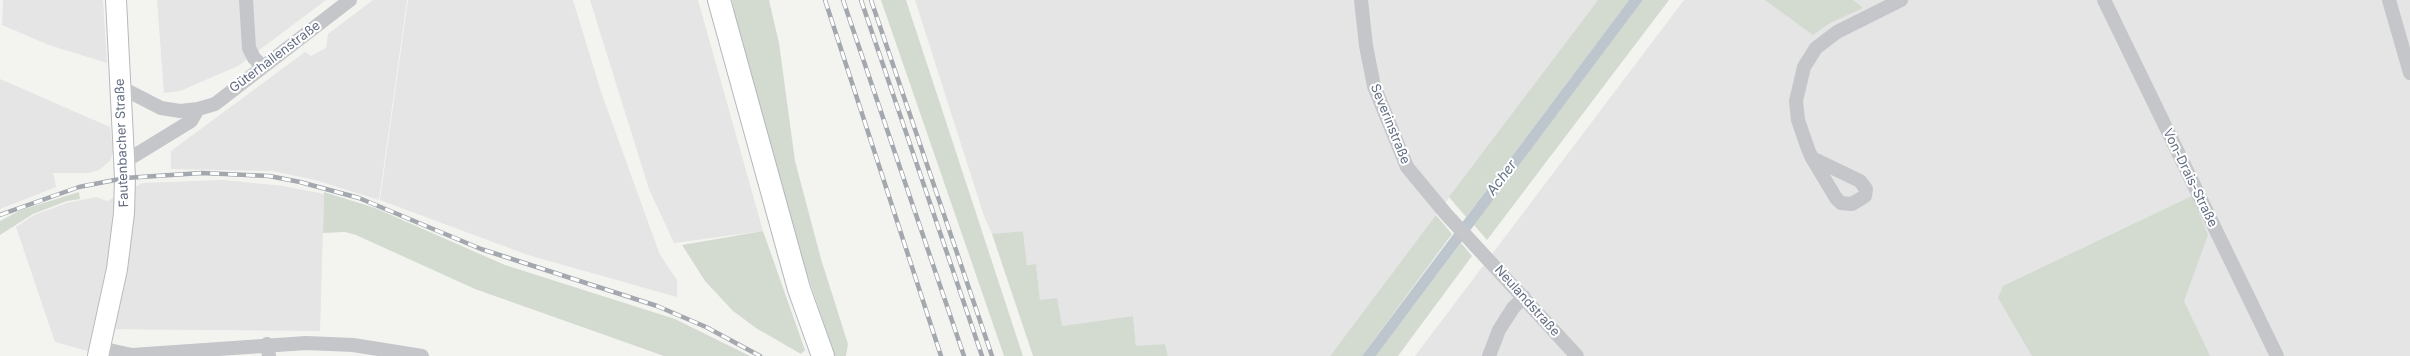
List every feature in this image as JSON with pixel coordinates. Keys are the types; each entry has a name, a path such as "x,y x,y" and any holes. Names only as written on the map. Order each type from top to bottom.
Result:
{"main road":[{"path":"719,0 799,289 823,356"}],"street":[{"name":"Fautenbacher Straße","path":"99,352 123,234 124,162 116,0"},
{"path":"246,0 249,48 262,66"},
{"name":"Güterhallenstraße","path":"120,87 161,108 180,111 198,109 215,104 262,66 350,0"},
{"name":"Severinstraße","path":"1361,0 1366,46 1372,79 1387,122 1407,167 1451,219 1477,246"},
{"path":"1812,158 1798,120 1796,102 1804,67 1816,48 1837,32 1901,0"},
{"name":"Von-Drais-Straße","path":"2104,0 2277,356"},
{"path":"2389,0 2410,73"},
{"path":"124,162 191,121 198,109"},
{"name":"Neulandstraße","path":"1477,246 1577,356"},
{"path":"1489,356 1499,330 1513,308 1524,297"},
{"path":"99,352 132,355 268,350 306,343 353,345 422,356"}],"shaded area":[{"path":"3,0 103,0 107,63 49,45 2,25"},
{"path":"157,0 326,0 238,66 180,91 164,93"},
{"path":"373,0 407,0 379,200 315,180 273,171 171,169 171,151 305,52 311,56 326,48 328,34"},
{"path":"408,0 573,0 601,92 660,255 677,280 677,297 528,255 380,200"},
{"path":"590,0 698,0 763,231 674,243 649,189"},
{"path":"732,0 769,0 779,43 795,161 821,259 848,344 846,356 835,356 778,189 748,83"},
{"path":"881,0 906,0 1023,356 1004,356"},
{"path":"915,0 1598,0 1330,356 1168,356 1165,344 1136,347 1133,316 1062,326 1040,300 1036,264 1027,265 1023,231 992,234 984,216"},
{"path":"1598,0 1629,0 1466,217 1449,197"},
{"path":"1643,0 1669,0 1487,240 1474,225"},
{"path":"1684,0 2410,0 2410,356 1415,356"},
{"path":"1765,0 1853,0 1863,8 1828,24 1813,35"},
{"path":"0,79 110,127 113,152 110,161 99,170 88,173 53,173 56,187 0,209"},
{"path":"223,180 283,186 324,194 320,331 93,329 88,351 55,342 16,227 34,215 67,203 96,197 107,201 143,183"},
{"path":"79,192 80,199 67,201 33,214 0,235 0,221 21,210"},
{"path":"324,192 375,208 505,265 675,319 750,356 664,356 475,289 356,235 345,232 323,233"},
{"path":"2192,196 2208,235 2184,301 2210,356 2032,356 1998,298 2003,286"},
{"path":"1436,215 1452,234 1362,356 1330,356"},
{"path":"763,231 805,350 801,354 756,328 733,311 705,281 682,245"},
{"path":"1023,231 1027,265 1036,264 1040,300 1057,298 1062,326 1133,316 1136,346 1165,344 1168,356 1033,356 992,234"},
{"path":"1461,243 1472,256 1398,356 1376,356"}],"water":[{"name":"Acher","path":"1629,0 1643,0 1376,356 1362,356"}],"railway":[{"path":"825,0 941,356"},
{"path":"843,0 964,356"},
{"path":"861,0 982,356"},
{"path":"871,0 992,356"},
{"path":"0,215 79,187 125,178 202,173 269,176 300,182 359,198 481,249 657,306 706,327 760,356"}]}
